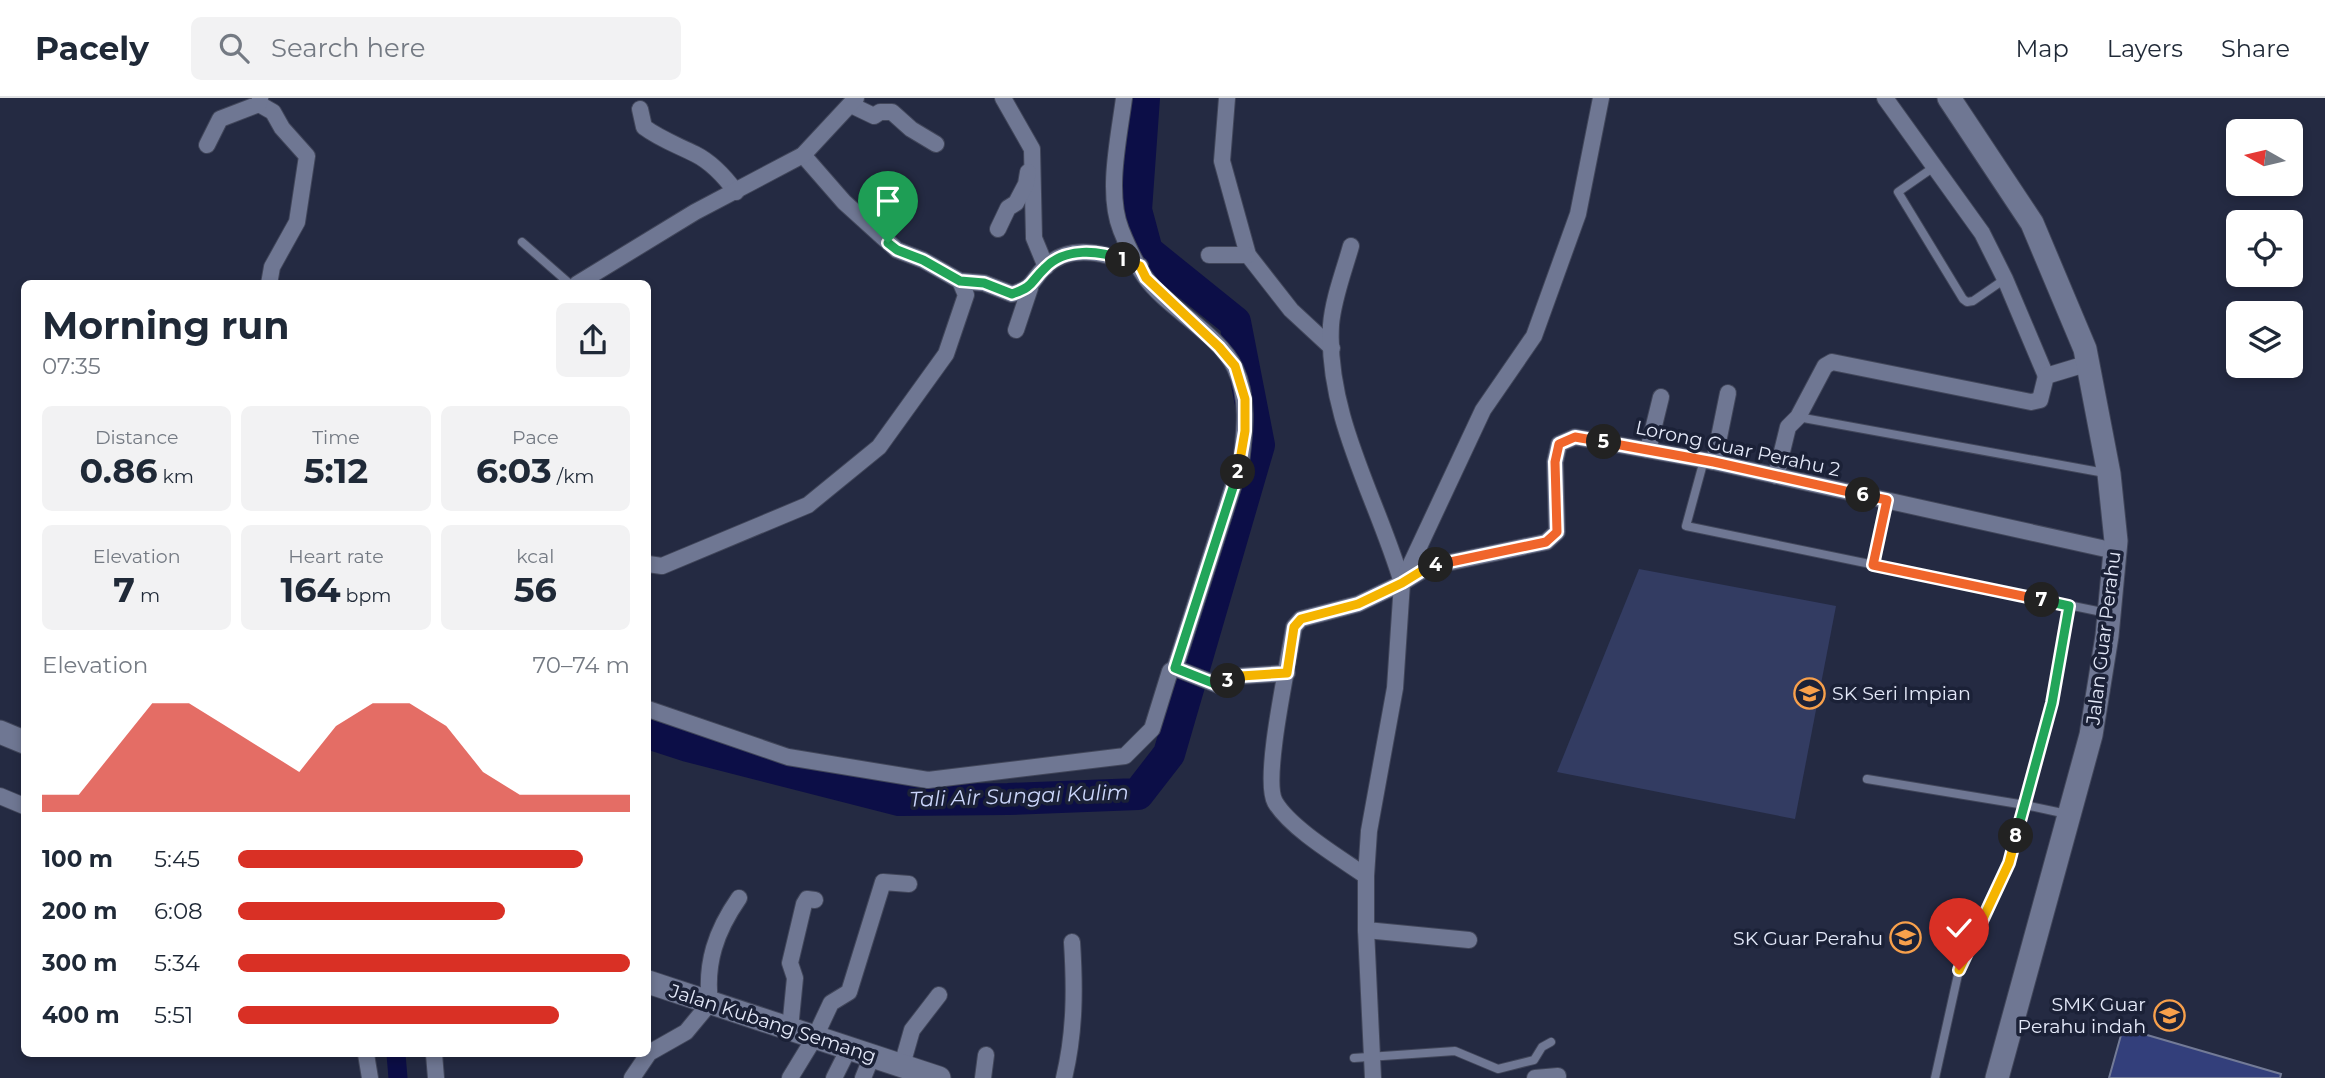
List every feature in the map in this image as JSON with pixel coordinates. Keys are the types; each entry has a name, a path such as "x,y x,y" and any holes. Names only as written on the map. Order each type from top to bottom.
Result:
{"street":[{"path":"1003,98 1031,149 1034,238 1046,267"},
{"path":"1124,98 1114,196 1120,228 1146,278 1219,347 1235,366 1245,399 1241,462 1179,670"},
{"path":"1227,98 1222,161 1248,255 1292,310 1332,348"},
{"path":"1366,876 1293,822 1273,800 1270,761 1294,627 1301,619 1358,604 1402,583 1483,410 1534,336 1578,214 1601,98"},
{"path":"1776,476 1788,427 1798,417 1825,366 1832,362 2031,402 2040,400 2046,376 2005,279 1982,233 1885,98"},
{"name":"Jalan Guar Perahu","path":"1949,98 2032,223 2085,349 2109,474 2116,541 2109,614 2091,735 1997,1078"},
{"path":"207,145 220,119 260,101 273,112 282,128 307,156 297,222 272,267 270,280"},
{"path":"584,280 695,212 803,155 853,101 874,116 880,112 892,111 911,129 936,144"},
{"path":"640,109 644,127 659,138 697,155 724,176 736,192"},
{"path":"998,229 1008,208 1016,203 1026,184 1031,149"},
{"path":"803,155 844,202 897,250 923,260 960,281 984,283 1012,294 1030,288"},
{"path":"1351,246 1331,322 1336,395 1402,583 1395,688 1369,831 1366,876 1373,1078"},
{"path":"1016,330 1030,288 1046,267 1069,254 1105,253 1140,266"},
{"path":"1209,255 1248,255"},
{"path":"651,564 662,566 808,505 879,447 946,354 966,295 960,281"},
{"path":"2046,376 2089,363"},
{"path":"1709,461 1728,393"},
{"path":"1648,450 1661,397"},
{"name":"Lorong Guar Perahu 2","path":"1402,583 1428,567 1546,542 1557,532 1555,462 1559,444 1575,437 1709,461 2115,551"},
{"path":"651,710 788,757 928,780 1125,756 1152,729 1170,671 1179,670 1218,685 1241,676 1287,673"},
{"path":"0,732 21,741"},
{"path":"0,796 21,805"},
{"path":"790,1078 815,1037 831,1003 849,992 883,882 909,884"},
{"path":"651,1052 686,1032 710,1003 708,985 714,947 723,921 739,898"},
{"path":"790,1029 795,978 790,963 793,947 804,904 807,900 815,900"},
{"path":"1366,930 1469,940"},
{"path":"1064,1078 1073,1033 1075,999 1072,942"},
{"name":"Jalan Kubang Semang","path":"651,983 939,1078"},
{"path":"902,1065 912,1030 939,995"},
{"path":"834,1078 849,1048"},
{"path":"983,1078 986,1055"},
{"path":"863,1078 873,1056"},
{"path":"366,1057 370,1078"},
{"path":"434,1057 436,1078"},
{"path":"632,1078 646,1057"},
{"path":"1535,1078 1558,1076"}],"lane":[{"path":"1934,167 1898,192 1962,299 1973,301 2005,279"},
{"path":"522,243 565,280"},
{"path":"1798,417 2109,474"},
{"path":"1709,461 1686,526 2109,614"},
{"path":"1873,565 1887,500"},
{"path":"1935,1078 1959,970 2009,863 2052,703 2069,606"},
{"path":"1867,779 2070,815"},
{"path":"1354,1059 1455,1051 1498,1069 1534,1060 1542,1046 1551,1042"}],"shaded area":[{"path":"1639,569 1836,606 1795,819 1557,772"}],"building":[{"path":"2123,1028 2281,1074 2280,1078 2109,1078"}],"waterway":[{"name":"Tali Air Sungai Kulim","path":"651,734 688,746 899,800 1138,794 1169,754 1259,445 1235,322 1147,251 1136,210 1144,98"},
{"name":"Tali Air Sungai Kulim","path":"396,1057 398,1078"}],"place":[{"name":"SK Seri Impian","path":"1809,693"},
{"name":"SK Guar Perahu","path":"1906,938"},
{"name":"SMK Guar Perahu indah","path":"2169,1015"}],"route":[{"path":"888,243 960,281 984,283 1012,294 1030,288 1046,267 1069,254 1105,253 1140,266 1146,278 1219,347 1235,366 1245,399 1241,462 1175,662 1175,668 1218,685 1241,676 1287,673 1294,627 1301,619 1358,604 1428,567 1546,542 1557,532 1555,462 1559,444 1575,437 1714,462 1887,500 1873,565 2069,606 2052,703 2009,863 1959,970"}]}
